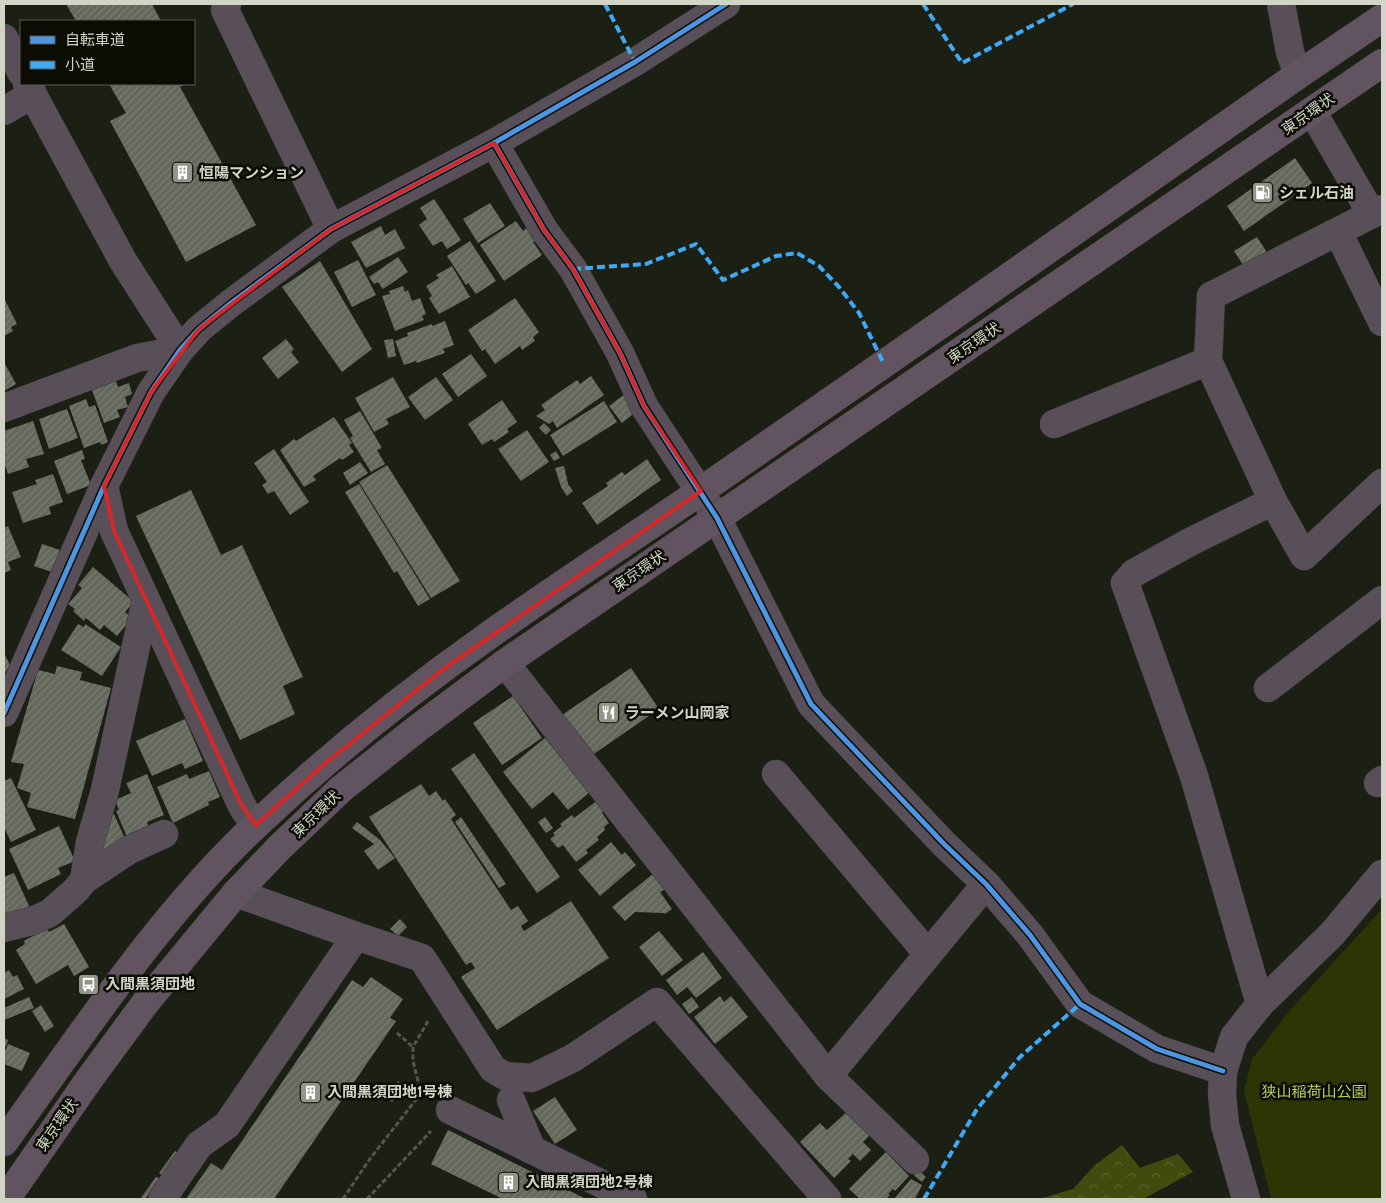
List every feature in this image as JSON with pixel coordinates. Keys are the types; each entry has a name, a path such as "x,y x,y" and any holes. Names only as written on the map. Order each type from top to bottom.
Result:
{"highway":[{"name":"東京環状","path":"4,1142 123,977 186,897 256,825 323,765 398,704 487,637 701,491 1382,18"},
{"name":"東京環状","path":"6,1199 88,1081 146,1002 236,893 341,789 505,663 1382,62"}],"street":[{"path":"227,4 225,10 331,229"},
{"path":"4,713 104,486 150,392 180,350 199,329 231,302 331,229 494,143 635,62 726,4"},
{"path":"1281,4 1290,52 1298,75"},
{"path":"4,38 20,69"},
{"path":"4,111 25,85"},
{"path":"28,85 123,261 180,350"},
{"path":"1312,111 1377,211 1211,296 1208,361 1273,501 1304,556 1382,483"},
{"path":"494,143 544,230 574,269 620,353 644,406 717,518 810,704 944,844 986,884 1030,935 1080,1004 1156,1049 1223,1071"},
{"path":"1338,232 1382,322"},
{"path":"4,408 137,358 180,350"},
{"path":"1054,424 1208,361"},
{"path":"104,486 114,531 241,804 256,825"},
{"path":"1260,1004 1194,776 1125,583 1134,573 1190,542 1273,501"},
{"path":"84,880 90,842 105,790 146,600"},
{"path":"1268,688 1382,600"},
{"path":"505,663 828,1076 915,1160"},
{"path":"776,774 928,954"},
{"path":"4,928 32,921 50,913 76,890 84,880 129,850 164,834"},
{"path":"1246,1199 1225,1126 1222,1094 1223,1071 1234,1037 1260,1004 1332,934 1382,874"},
{"path":"828,1076 986,884"},
{"path":"236,893 422,958 493,1069 505,1076 532,1078 574,1058 657,1002 827,1199"},
{"path":"162,1199 199,1145 227,1124 356,936"},
{"path":"511,1100 532,1150"},
{"path":"450,1110 634,1199"}],"path":[{"path":"343,1199 369,1160 418,1097 419,1085 413,1061 413,1047 427,1023 428,1015"},
{"path":"397,1033 413,1047"},
{"path":"367,1199 450,1110"}],"highlighted area":[{"path":"494,143 544,230 573,269 620,353 644,406 701,491 442,670 323,765 256,825 241,804 114,531 104,486 151,392 199,329 331,229"}],"green space":[{"name":"狭山稲荷山公園","path":"1382,909 1382,1199 1271,1199 1244,1091 1252,1059 1290,1010"},
{"path":"1122,1145 1140,1168 1178,1154 1193,1172 1143,1199 1039,1199 1073,1189 1095,1165"}],"building":[{"path":"66,4 152,4 160,20 75,20"},
{"name":"恒陽マンション","path":"110,85 184,85 180,87 256,225 186,262 110,121 126,113"},
{"path":"1295,158 1312,183 1244,231 1227,206"},
{"path":"434,199 461,240 447,249 442,241 433,246 419,225 427,219 420,208"},
{"path":"490,203 505,226 478,243 463,219"},
{"path":"516,221 523,231 528,227 537,240 533,242 542,255 504,281 480,245"},
{"path":"381,226 385,235 395,229 405,248 366,268 351,242"},
{"path":"1257,237 1268,254 1245,268 1234,251"},
{"path":"470,241 496,281 476,294 468,283 466,285 447,256"},
{"path":"398,257 408,272 383,289 378,282 374,284 369,277"},
{"path":"358,260 376,295 352,307 334,272"},
{"path":"320,261 372,349 342,372 282,287"},
{"path":"452,266 470,297 439,314 429,298 432,296 426,286 439,278 436,275"},
{"path":"403,286 405,292 408,290 412,301 420,298 426,314 422,316 424,320 395,331 382,296 390,294 389,291"},
{"path":"4,298 17,324 11,327 13,331 4,336"},
{"path":"515,298 539,332 533,337 535,341 522,350 520,346 495,364 485,349 482,351 468,330"},
{"path":"445,321 454,345 443,349 445,353 417,363 416,361 404,365 395,341 408,336 407,333"},
{"path":"286,339 294,349 291,352 299,362 278,379 262,358"},
{"path":"393,339 396,356 388,358 384,340"},
{"path":"471,354 487,376 458,397 442,374"},
{"path":"4,365 16,384 4,391"},
{"path":"591,376 604,395 557,428 553,421 549,424 536,416 545,410 541,405 577,380 580,384"},
{"path":"393,377 410,407 386,419 389,424 374,432 355,398"},
{"path":"436,377 453,400 425,420 408,397"},
{"path":"116,381 118,387 129,383 132,394 125,397 128,407 117,410 120,417 104,423 92,390"},
{"path":"625,394 637,411 622,423 609,406"},
{"path":"86,399 89,407 95,405 108,442 101,445 100,442 84,448 69,406"},
{"path":"502,400 517,422 507,429 509,432 494,442 492,439 482,445 468,424"},
{"path":"604,401 617,422 563,456 550,435"},
{"path":"67,409 78,438 49,449 39,419"},
{"path":"360,411 382,448 377,450 385,464 371,472 350,438 353,436 344,420"},
{"path":"334,417 352,443 349,445 354,452 342,460 340,458 313,476 316,480 304,487 280,450 294,439 296,441"},
{"path":"33,421 44,454 26,459 29,467 8,474 4,462 4,431"},
{"path":"544,423 551,430 546,435 539,428"},
{"path":"527,430 549,462 521,481 498,449"},
{"path":"274,449 309,502 290,515 274,491 268,494 262,485 267,482 254,463"},
{"path":"82,450 85,459 81,460 91,485 67,494 54,461"},
{"path":"556,451 560,458 554,461 550,455"},
{"path":"647,459 661,480 597,525 582,503 608,486 606,483 622,472 625,475"},
{"path":"360,462 368,473 350,485 343,473"},
{"path":"387,465 460,581 431,598 359,482"},
{"path":"564,466 568,484 573,491 567,496 561,487 555,468"},
{"path":"53,474 63,502 49,507 51,514 23,523 12,492 37,484 35,480"},
{"path":"359,484 430,599 418,606 397,571 394,573 345,492"},
{"path":"191,490 221,555 242,545 303,677 283,686 295,714 240,740 136,516"},
{"path":"8,526 21,557 8,562 11,570 4,573 4,528"},
{"path":"42,544 60,550 52,572 34,566"},
{"path":"93,567 134,602 125,612 132,618 117,636 104,625 100,630 86,618 84,621 73,611 75,609 68,604 82,588 78,585"},
{"path":"78,624 84,627 85,624 121,647 102,676 61,650"},
{"path":"4,653 10,665 4,674"},
{"path":"57,666 82,672 80,680 111,688 75,819 27,807 31,793 17,788 24,764 11,762 38,670 55,674"},
{"name":"ラーメン山岡家","path":"631,668 659,709 588,758 559,717"},
{"path":"513,696 542,738 502,765 473,723"},
{"path":"185,719 203,761 185,769 182,763 152,776 136,741"},
{"path":"545,738 590,792 568,810 553,792 532,809 503,772"},
{"path":"474,753 560,877 537,893 451,769"},
{"path":"209,771 220,797 208,802 209,805 173,823 157,787 187,774 189,779"},
{"path":"147,774 164,815 147,822 149,828 127,837 116,811 119,810 115,800 131,793 126,783"},
{"path":"11,778 36,830 11,842 4,827 4,781"},
{"path":"421,784 429,796 436,791 443,801 445,799 456,815 451,819 511,910 518,906 528,921 521,926 524,931 571,901 609,958 497,1030 461,977 475,968 471,962 466,965 369,817"},
{"path":"598,800 605,810 602,813 609,823 604,827 605,830 597,837 599,840 586,850 588,853 576,862 563,845 558,848 550,839 555,835 553,833 562,826 560,824 572,815 574,818"},
{"path":"114,814 127,843 100,864 105,817"},
{"path":"461,817 506,884 499,888 455,822"},
{"path":"545,817 553,828 546,833 538,822"},
{"path":"357,822 380,840 395,858 378,870 364,851 374,844 352,828"},
{"path":"59,826 75,861 58,868 61,874 28,890 9,849"},
{"path":"611,842 622,855 625,852 636,865 600,896 578,870"},
{"path":"14,873 30,908 4,919 4,877"},
{"path":"654,873 667,888 660,892 672,909 665,914 635,912 625,921 612,907"},
{"path":"400,919 407,927 398,936 390,929"},
{"path":"64,924 89,967 74,976 68,965 36,984 16,950 25,944 24,941 47,928 49,932"},
{"path":"659,931 683,960 662,976 639,947"},
{"path":"703,952 722,978 696,998 687,987 677,995 666,980"},
{"path":"9,970 13,977 17,975 24,989 4,999 4,973"},
{"name":"入間黒須団地1号棟","path":"371,977 403,999 390,1018 396,1021 274,1199 186,1199 211,1163 222,1170 352,980 363,987"},
{"path":"720,996 724,1002 731,996 748,1017 715,1044 694,1017"},
{"path":"29,997 34,1008 4,1020 4,1008"},
{"path":"692,997 699,1007 689,1014 682,1004"},
{"path":"41,1005 54,1026 45,1032 32,1011"},
{"path":"4,1038 8,1040 4,1051"},
{"path":"8,1044 30,1053 22,1071 4,1064 4,1053"},
{"path":"398,1081 404,1085 392,1102 386,1097"},
{"path":"555,1097 577,1130 555,1144 533,1111"},
{"path":"848,1111 871,1134 863,1142 871,1150 860,1161 853,1154 848,1159 851,1161 834,1178 800,1142 820,1123 827,1130"},
{"name":"入間黒須団地2号棟","path":"448,1130 586,1199 503,1199 431,1164"},
{"path":"175,1151 178,1153 162,1175 159,1173"},
{"path":"886,1152 909,1176 895,1191 893,1189 888,1194 890,1195 886,1199 860,1199 849,1189"},
{"path":"914,1166 926,1177 922,1182 909,1171"},
{"path":"156,1177 159,1178 145,1199 141,1198"},
{"path":"911,1179 922,1185 915,1199 894,1199"}],"marked path":[{"path":"605,4 635,62"},
{"path":"923,4 962,63 1073,4"},
{"path":"573,269 646,264 696,244 723,280 776,256 797,253 819,266 839,287 859,313 884,364"},
{"path":"924,1199 977,1109 1020,1057 1080,1004"}],"cycle path":[{"path":"4,713 104,486 151,392 180,350 199,329 331,229 494,143 635,62 726,4"},
{"path":"494,143 544,230 573,269 620,353 644,406 717,518 811,704 944,844 986,884 1030,935 1080,1004 1157,1049 1223,1071"}],"place":[{"name":"恒陽マンション","path":"183,173"},
{"name":"シェル石油","path":"1263,193"},
{"name":"ラーメン山岡家","path":"609,713"},
{"name":"入間黒須団地","path":"89,984"},
{"name":"入間黒須団地1号棟","path":"311,1092"},
{"name":"入間黒須団地2号棟","path":"509,1182"}]}
